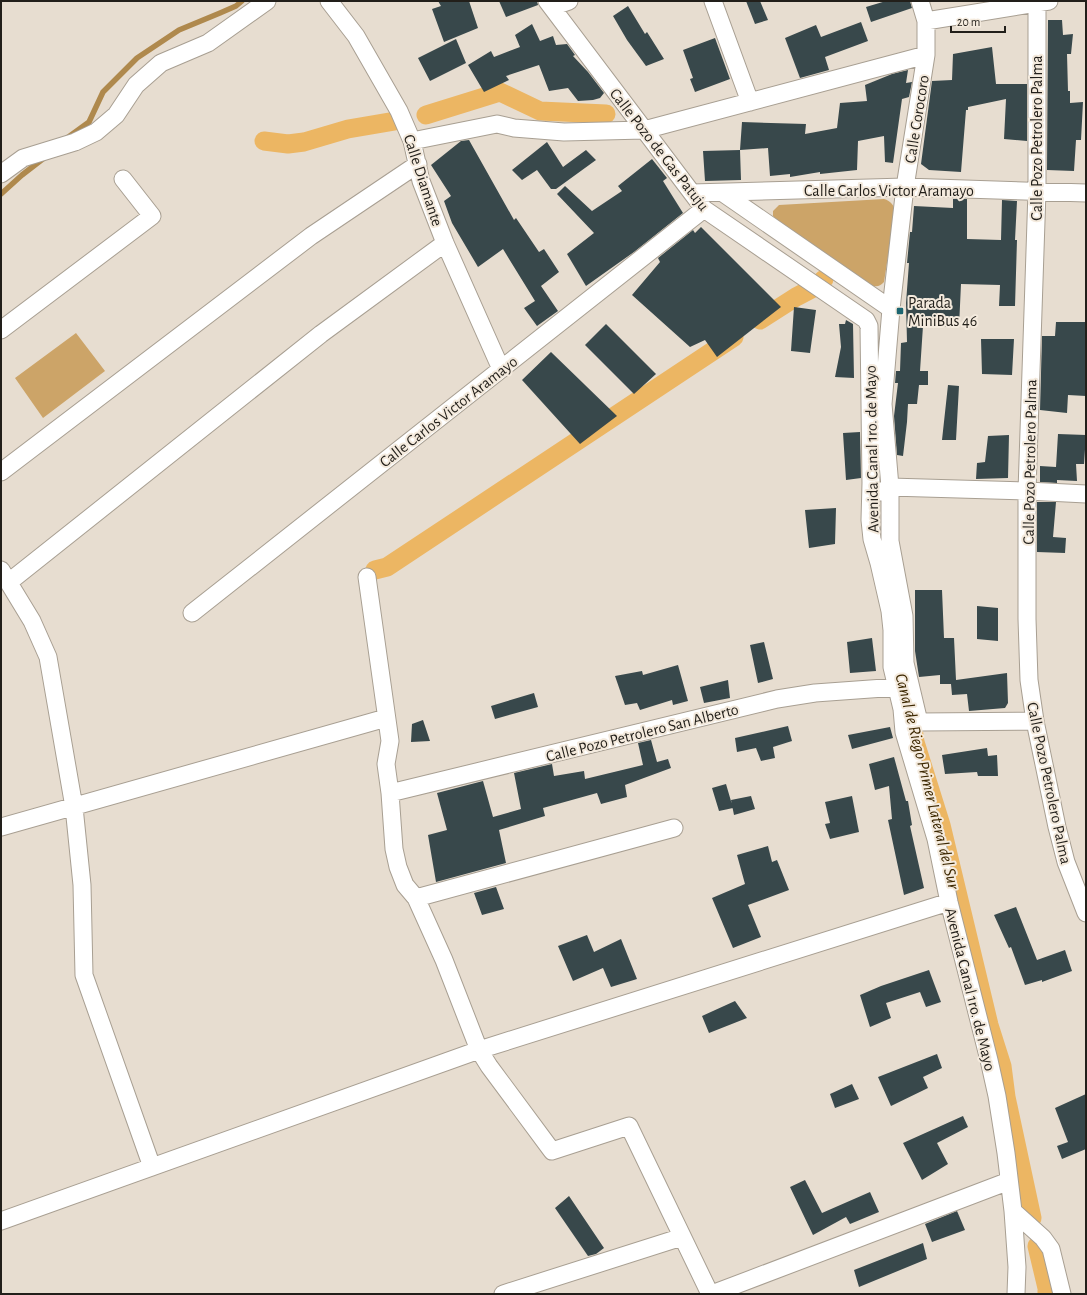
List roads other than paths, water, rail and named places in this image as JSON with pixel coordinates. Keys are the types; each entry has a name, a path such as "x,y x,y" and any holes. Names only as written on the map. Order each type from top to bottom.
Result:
{"street":[{"path":"1,174 23,158 75,142 96,132 116,115 136,85 161,64 208,43 267,1"},
{"name":"Calle Diamante","path":"329,1 356,36 399,110 412,141 421,181 445,243 501,369"},
{"path":"550,4 569,1"},
{"path":"713,1 750,102"},
{"name":"Calle Corocoro","path":"920,1 926,21 926,55 905,187 891,309 883,404 890,487 890,541 904,616 905,663 919,722 1035,721"},
{"path":"926,21 1043,2"},
{"name":"Calle Pozo Petrolero Palma","path":"1043,2 1028,491 1027,619 1029,680 1035,721 1057,828 1066,862 1086,913"},
{"name":"Calle Pozo de Gas Patuju","path":"550,4 704,209 866,320 870,331"},
{"path":"412,141 497,124 514,128 564,132 644,130 926,55"},
{"path":"1,472 310,236 418,164"},
{"path":"1,330 152,216 123,179"},
{"name":"Calle Carlos Victor Aramayo","path":"692,194 905,187 1086,192"},
{"path":"723,193 891,309"},
{"name":"Calle Carlos Victor Aramayo","path":"192,613 704,209"},
{"path":"152,1167 84,975 82,885 74,807 48,657 32,621 5,576 320,334 445,243"},
{"name":"Avenida Canal 1ro. de Mayo","path":"870,331 870,520 872,539 890,611 892,630 892,667 898,687 904,732 936,839 949,902 989,1060 1010,1181 1017,1267 1016,1294"},
{"path":"871,498 890,487 1086,494"},
{"path":"367,577 390,741 386,764 390,793 394,849 398,867 405,885 416,898 444,960 479,1050 489,1066 552,1151 629,1126 711,1294 1010,1181"},
{"name":"Calle Pozo Petrolero San Alberto","path":"390,793 777,699 816,693 898,687"},
{"path":"1,827 386,718"},
{"path":"416,898 674,828"},
{"path":"1,1221 479,1050 949,902"},
{"path":"1013,1211 1043,1238 1051,1249 1062,1294"},
{"path":"503,1294 682,1237"}],"waterway":[{"path":"67,138 89,122 103,92 137,58 179,30 236,6 242,1"},
{"path":"426,115 500,92 540,111 606,114"},
{"path":"264,141 288,144 304,142 348,129 395,121"},
{"path":"1,194 44,158"},
{"path":"760,320 796,297 817,286 824,279"},
{"path":"375,570 387,567 734,337"},
{"name":"Canal de Riego Primer Lateral del Sur","path":"909,702 915,742 941,825 989,1025 1002,1066 1006,1097 1032,1218"},
{"name":"Canal de Riego Primer Lateral del Sur","path":"1037,1246 1047,1288 1047,1294"}],"place":[{"name":"Parada MiniBus 46","path":"900,311"}]}
